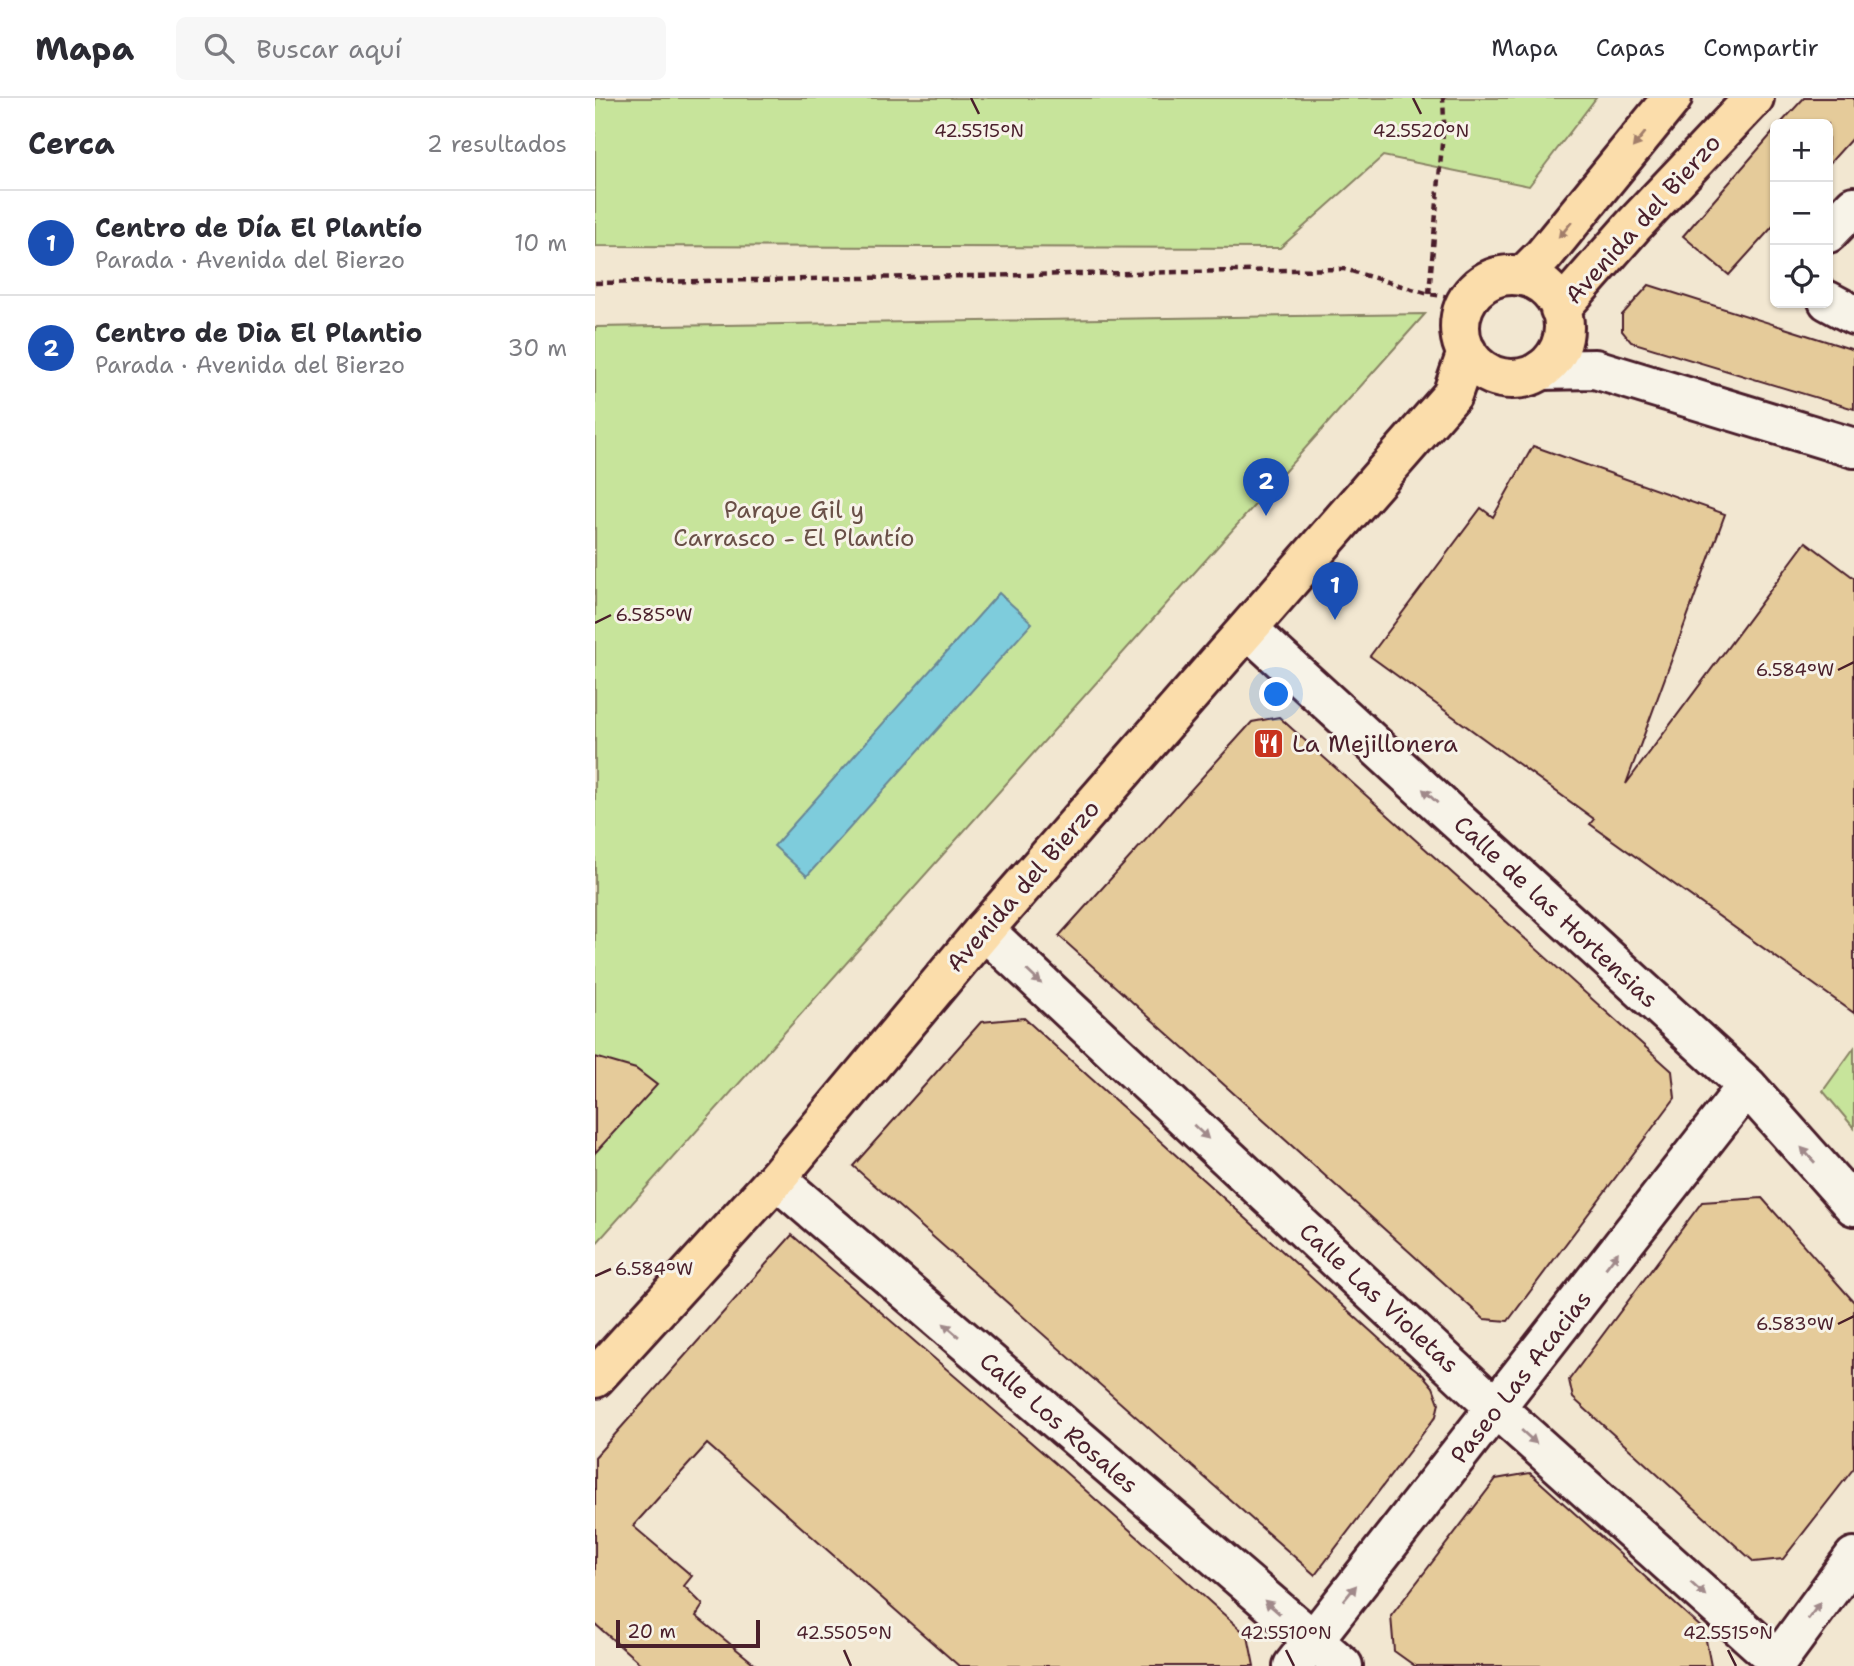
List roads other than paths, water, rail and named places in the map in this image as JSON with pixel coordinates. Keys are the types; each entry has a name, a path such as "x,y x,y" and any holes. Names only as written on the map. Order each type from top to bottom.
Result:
{"main road":[{"name":"Avenida del Bierzo","path":"1523,276 1544,255 1672,98"},
{"name":"Avenida del Bierzo","path":"1554,340 1633,226 1754,98"},
{"path":"1506,275 1523,276 1552,293 1554,340 1526,377 1509,379 1479,364 1461,336 1460,320 1465,303 1476,289 1489,279 1506,275"},
{"name":"Avenida del Bierzo","path":"595,1378 776,1179 984,930 1479,364"}],"street":[{"path":"1833,228 1854,206"},
{"path":"1833,304 1854,315"},
{"path":"1554,340 1595,369 1854,448"},
{"name":"Calle de las Hortensias","path":"1248,629 1747,1086 1854,1206"},
{"name":"Calle Las Violetas","path":"984,930 1497,1409 1776,1663"},
{"name":"Paseo Las Acacias","path":"1302,1654 1497,1409 1747,1086"},
{"name":"Calle Los Rosales","path":"776,1179 1302,1654 1343,1666"},
{"path":"1776,1663 1854,1557"}],"water":[{"path":"999,593 1032,623 807,876 774,846"}],"place":[{"name":"Centro de Dia El Plantio","path":"1266,516"},
{"name":"Centro de Día El Plantío","path":"1335,620"},
{"name":"La Mejillonera","path":"1269,744"}],"park label":[{"name":"Parque Gil y Carrasco - El Plantío","path":"794,524"}]}
